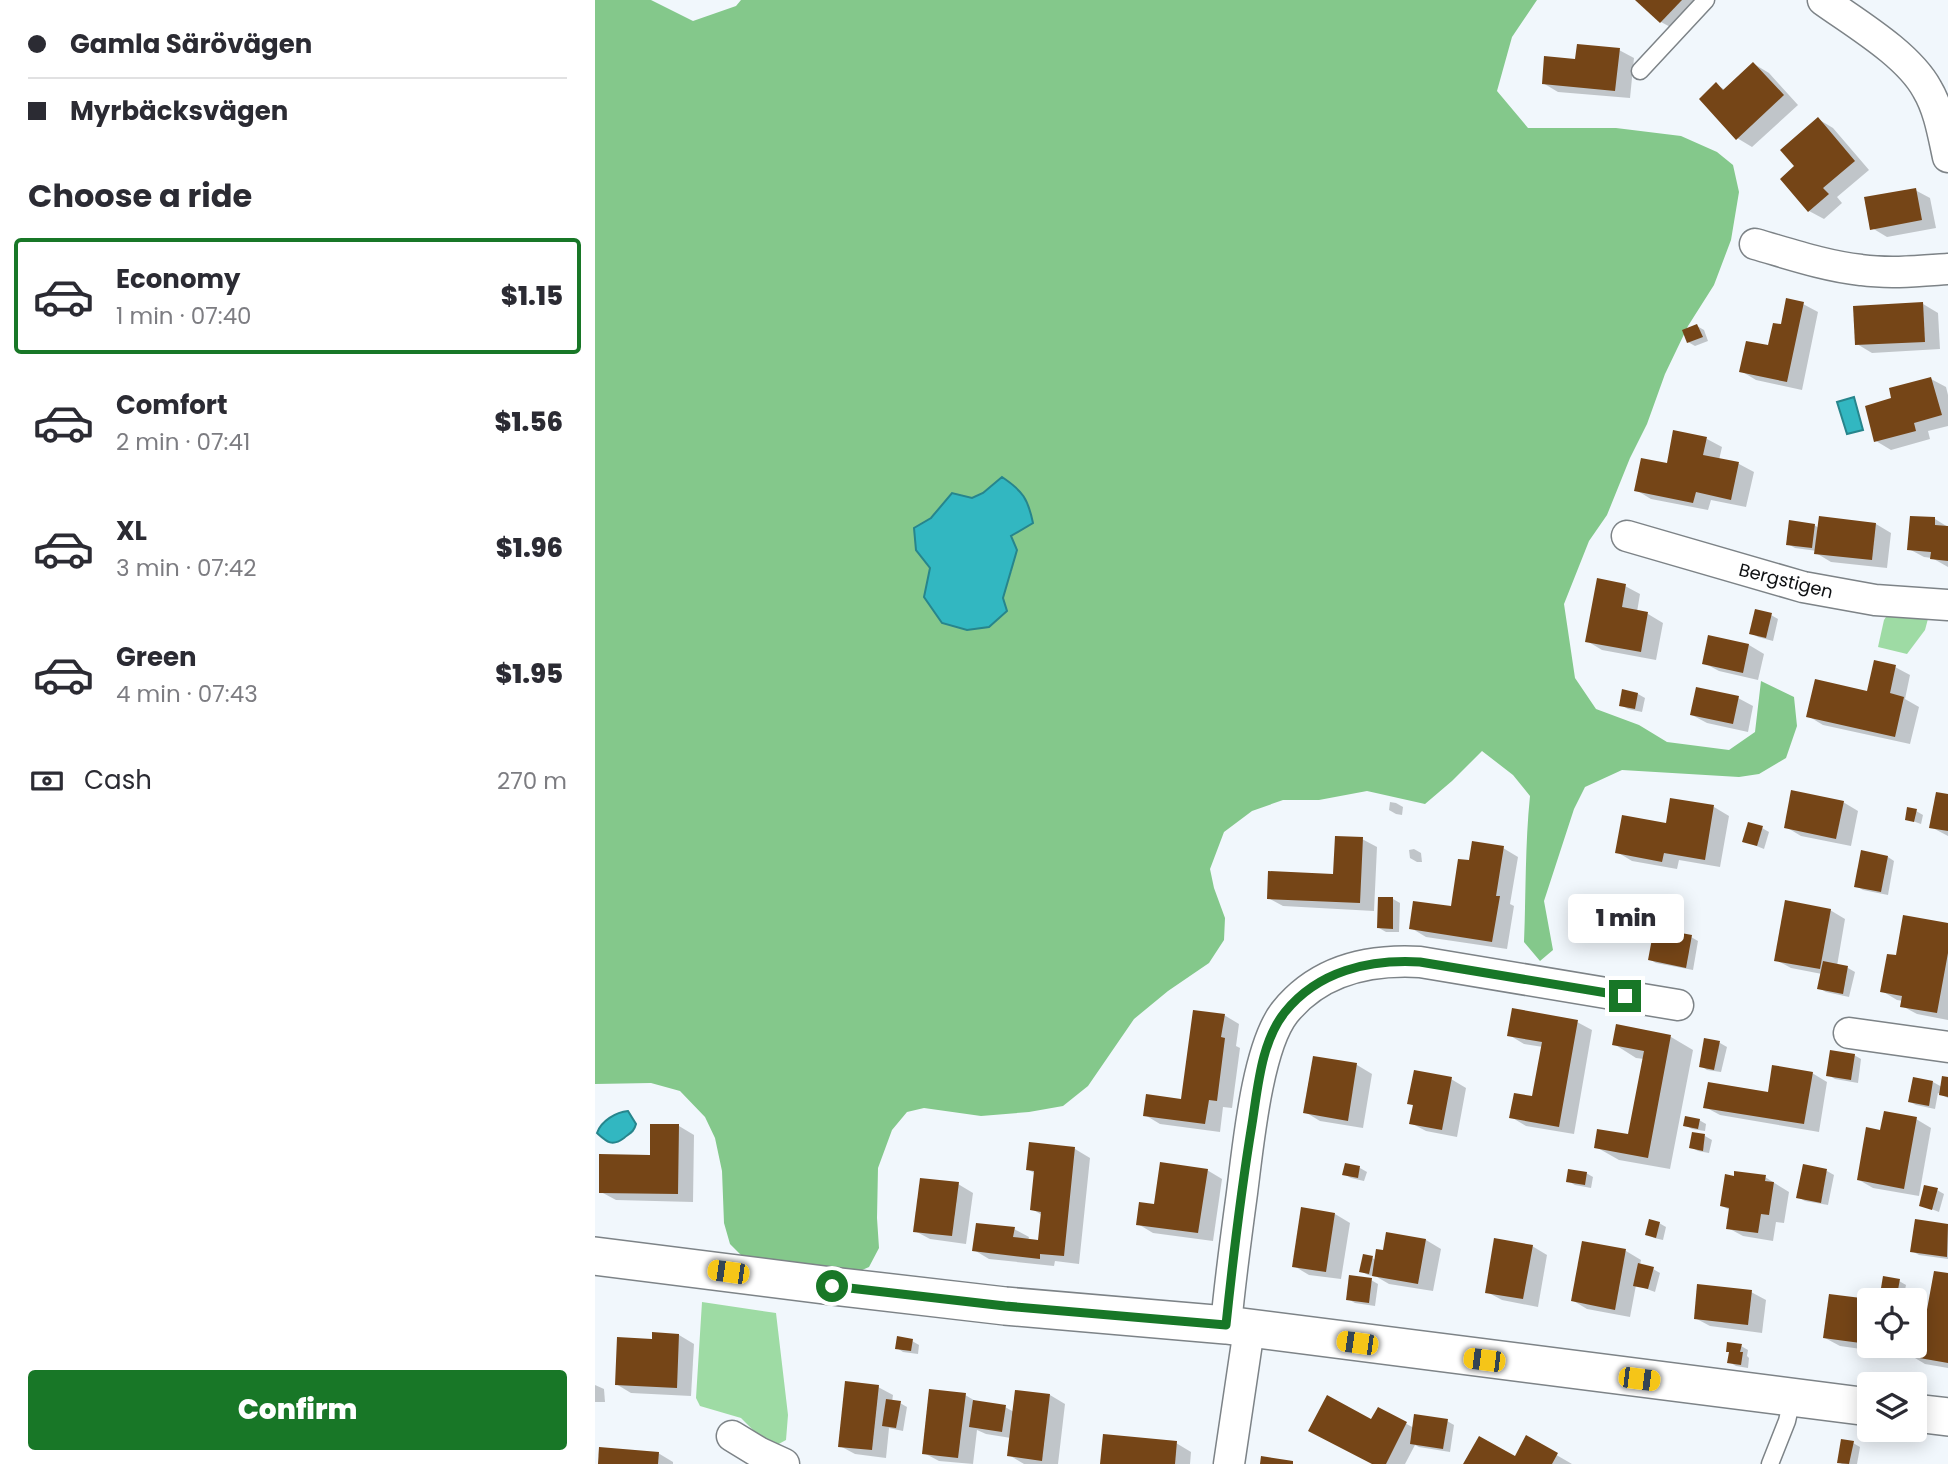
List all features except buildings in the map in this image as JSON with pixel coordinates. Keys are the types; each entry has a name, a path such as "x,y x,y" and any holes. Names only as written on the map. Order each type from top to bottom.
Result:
{"street":[{"path":"1823,0 1887,47 1918,75 1935,105 1948,157"},
{"path":"1755,244 1861,271 1912,272 1948,269"},
{"name":"Bergstigen","path":"1627,536 1803,587 1882,601 1948,605"},
{"path":"1229,1464 1247,1157 1268,1046 1284,1014 1313,985 1333,975 1377,963 1420,962 1678,1005"},
{"path":"1849,1033 1948,1047"},
{"path":"595,1256 992,1305 1237,1327 1857,1407"},
{"path":"1927,1415 1948,1418"},
{"path":"731,1436 784,1464"}],"lane":[{"path":"1640,71 1706,0"},
{"path":"1770,1464 1787,1422 1792,1399"}],"green space":[{"path":"595,0 651,0 693,21 736,6 741,0 1537,0 1512,37 1497,91 1528,128 1616,128 1681,136 1717,152 1733,165 1739,192 1731,240 1714,285 1688,326 1665,374 1647,424 1607,515 1589,541 1564,604 1575,678 1596,709 1639,725 1667,742 1729,750 1755,732 1761,681 1794,697 1797,726 1786,758 1759,774 1739,777 1622,770 1585,787 1574,809 1544,901 1553,950 1540,961 1524,942 1530,796 1513,775 1482,751 1425,804 1367,791 1319,800 1283,800 1252,811 1224,832 1210,869 1225,918 1224,940 1209,963 1134,1019 1088,1086 1063,1106 981,1116 924,1108 907,1112 892,1130 878,1168 879,1248 869,1267 853,1274 744,1258 730,1244 724,1223 722,1171 715,1138 705,1117 680,1091 651,1083 595,1084","holes":["1002,477 1011,536 1012,569 1003,598 924,597 930,568 931,518 952,493 971,498 983,493"]},
{"path":"1890,611 1929,615 1925,630 1907,654 1878,647 1884,620"},
{"path":"702,1302 776,1313 788,1415 786,1440 775,1446 765,1442 741,1418 700,1406 696,1398"}],"water":[{"path":"1854,397 1863,430 1847,434 1837,402"},
{"path":"1002,477 1023,496 1033,523 1011,536 1017,550 1003,598 1007,611 989,627 967,630 942,623 924,597 930,568 916,550 914,528 931,518 952,493 972,498 983,493"},
{"path":"628,1111 636,1124 633,1131 624,1138 610,1142 597,1133 610,1118"}],"route":[{"path":"832,1286 1005,1306 1226,1325 1247,1157 1268,1046 1284,1014 1313,985 1356,967 1402,961 1625,996"}]}
